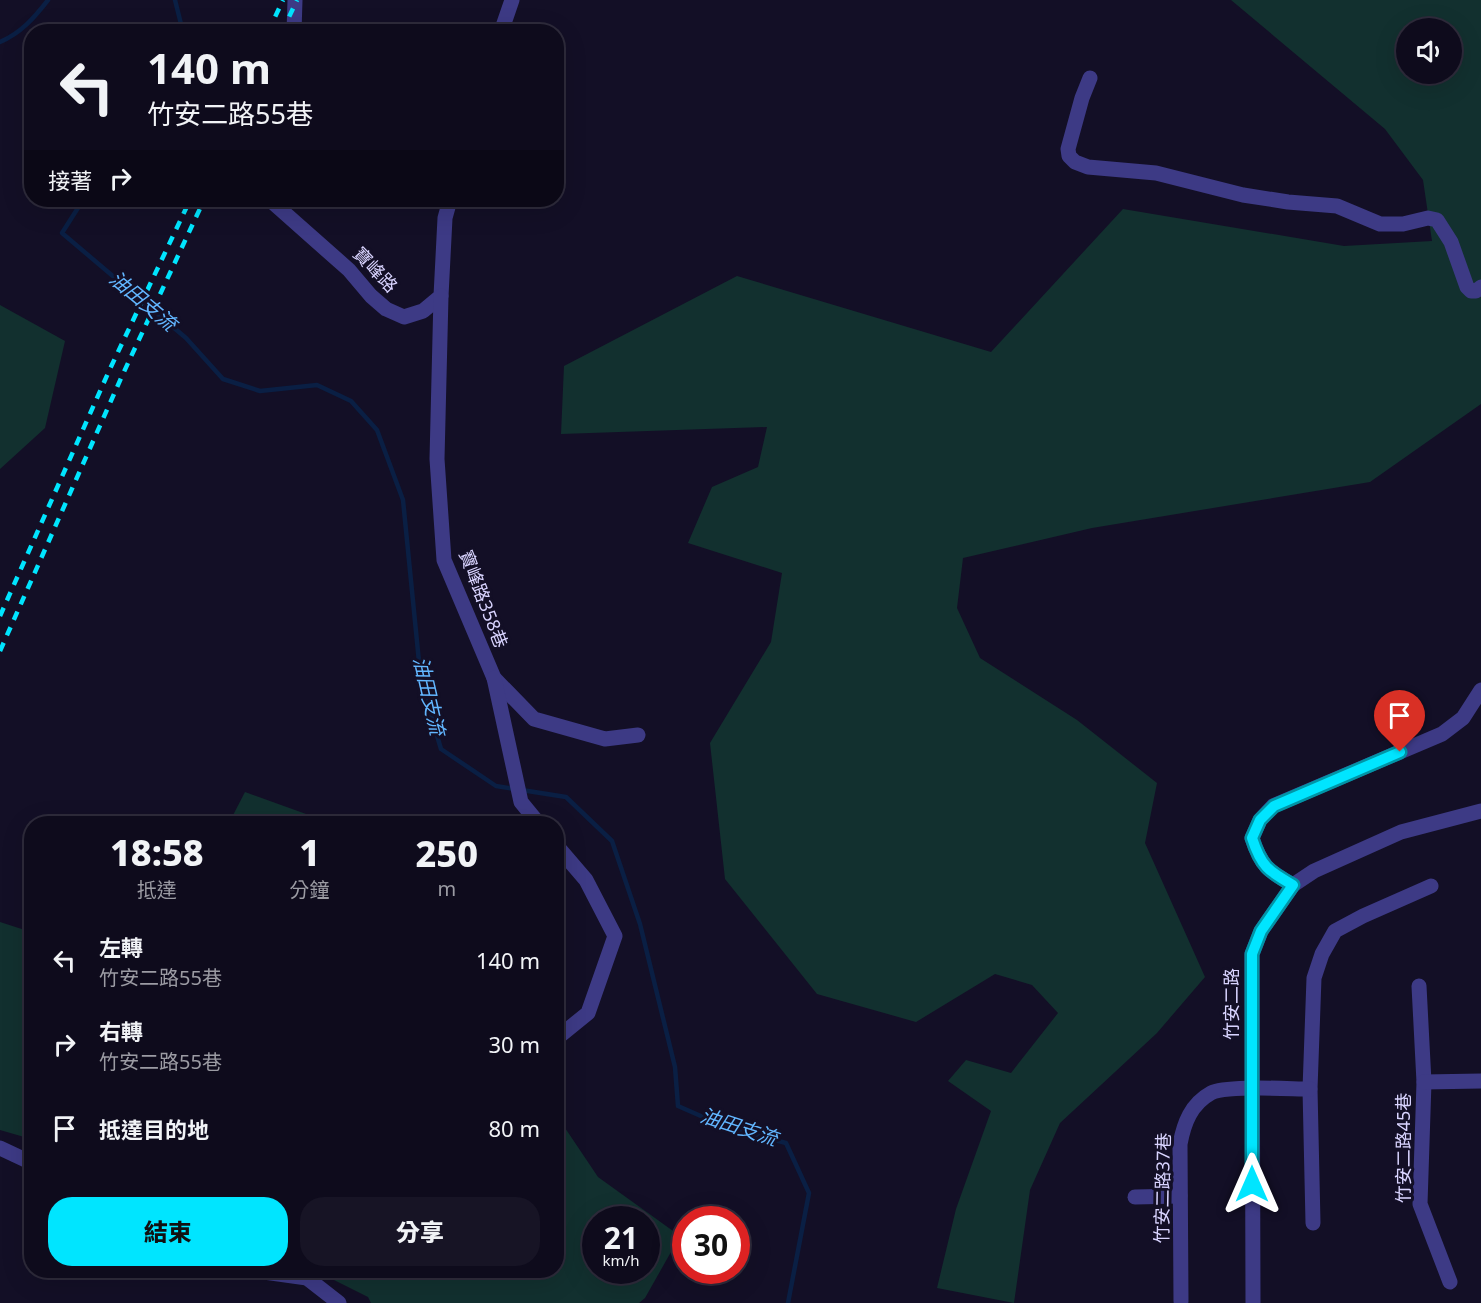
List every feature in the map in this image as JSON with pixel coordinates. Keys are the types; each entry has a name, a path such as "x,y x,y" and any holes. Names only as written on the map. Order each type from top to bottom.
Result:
{"street":[{"path":"294,24 295,0"},
{"path":"504,24 512,0"},
{"path":"1090,78 1068,149 1069,156 1075,162 1088,167 1156,173 1243,195 1337,206 1380,224 1403,224 1428,218 1437,220 1451,242 1467,287 1471,291 1476,291 1481,287"},
{"name":"寶峰路","path":"278,207 349,270 370,296 386,309 404,317 423,311 441,296"},
{"path":"441,296 445,218 448,207"},
{"name":"寶峰路358巷","path":"441,296 437,459 444,560 494,678 534,719 605,739 638,735"},
{"path":"494,678 521,802 532,816"},
{"path":"1293,885 1271,872 1258,857 1252,838 1260,820 1274,806 1442,734 1463,718 1481,690"},
{"name":"竹安二路","path":"1252,1303 1252,954 1261,931 1293,885 1314,871 1401,831 1481,811"},
{"path":"564,854 586,880 615,936 588,1013 564,1032"},
{"path":"1313,1223 1310,1089 1314,978 1322,954 1335,931 1431,886"},
{"name":"竹安二路45巷","path":"1419,987 1424,1082 1420,1204 1450,1282"},
{"name":"竹安二路45巷","path":"1424,1082 1481,1081"},
{"name":"竹安二路37巷","path":"1181,1300 1180,1144 1184,1124 1194,1106 1212,1092 1251,1088 1310,1089"},
{"path":"0,1148 24,1159"},
{"path":"1135,1197 1180,1196"},
{"path":"307,1278 339,1300 339,1303"}],"green space":[{"path":"1231,0 1481,0 1481,404 1370,482 1092,528 963,558 957,608 980,658 1077,720 1157,783 1145,843 1205,977 1157,1033 1060,1123 1030,1190 1014,1303 937,1288 956,1209 991,1111 948,1081 966,1060 1011,1073 1058,1013 1032,985 995,974 916,1022 817,994 725,879 710,743 771,642 782,573 688,543 712,487 758,467 767,427 561,434 564,366 737,276 991,352 1123,209 1344,246 1432,241 1423,180 1385,129"},
{"path":"0,305 65,341 45,428 0,469"},
{"path":"245,792 312,816 233,816"},
{"path":"0,922 24,930 24,1137 0,1130"},
{"path":"564,1126 598,1177 638,1206 582,1206 582,1284 653,1284 645,1298 639,1303 371,1303 368,1297 330,1278 564,1278"},
{"path":"660,1222 672,1230 672,1250 660,1271"}],"waterway":[{"name":"油田支流","path":"27,24 48,0"},
{"name":"油田支流","path":"175,0 181,24"},
{"name":"油田支流","path":"0,42 24,26"},
{"name":"油田支流","path":"79,207 62,233 186,338 223,379 260,391 317,385 351,401 377,430 403,500 421,682 441,749 496,786 566,797 612,841 640,924 675,1067 678,1106 726,1127 786,1143 809,1193 788,1303"}],"railway":[{"path":"272,24 283,0"},
{"path":"286,24 297,0"},
{"path":"0,616 109,371 187,207"},
{"path":"0,651 122,376 201,207"}],"route":[{"path":"1252,1184 1252,954 1261,931 1293,885 1271,872 1258,857 1252,838 1260,820 1274,806 1400,752"}]}
